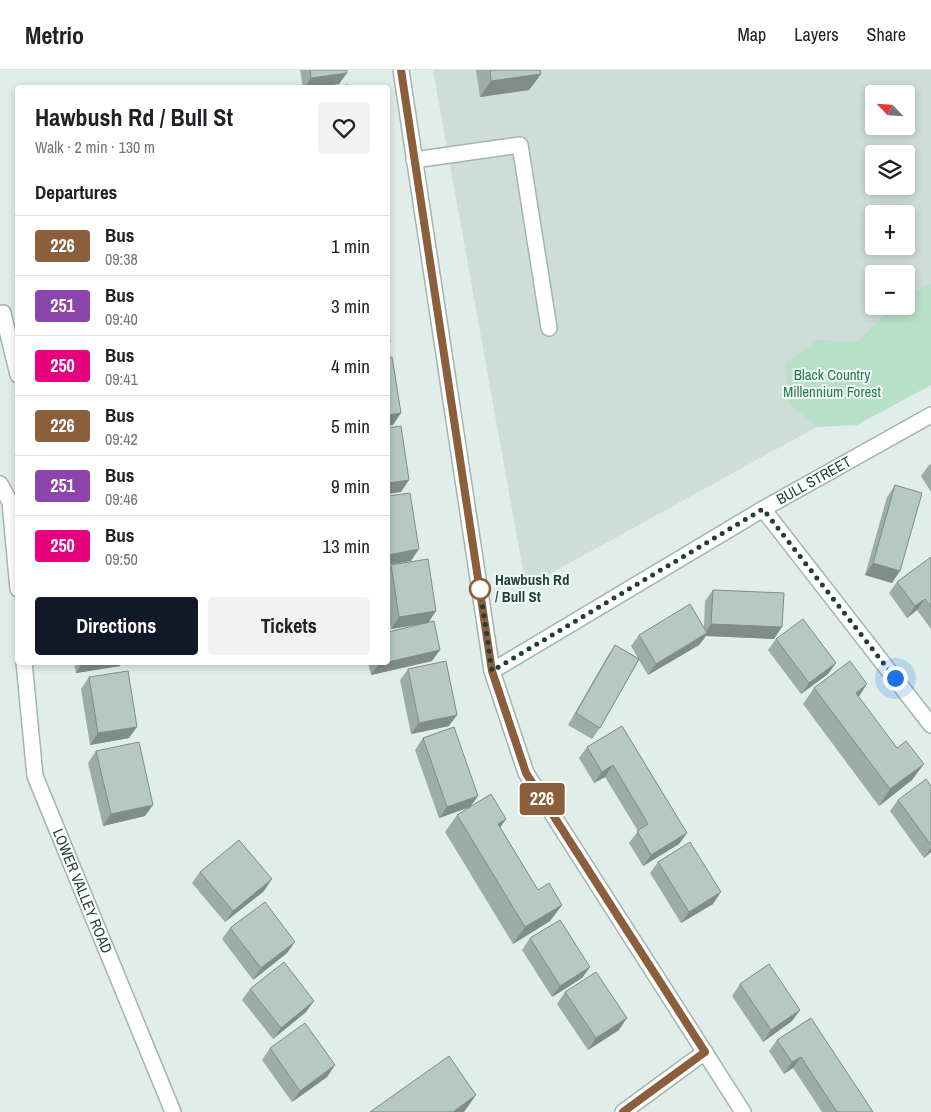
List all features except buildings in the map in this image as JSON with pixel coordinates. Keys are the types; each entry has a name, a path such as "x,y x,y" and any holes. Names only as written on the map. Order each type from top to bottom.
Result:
{"street":[{"path":"401,70 492,671 526,773 744,1112"},
{"path":"414,160 520,145 549,328"},
{"path":"3,313 7,361 15,371"},
{"name":"BULL STREET","path":"492,671 763,509 931,415"},
{"path":"0,484 10,502 14,517 15,535"},
{"path":"763,509 931,725"},
{"name":"LOWER VALLEY ROAD","path":"24,665 35,776 173,1112"},
{"path":"623,1112 705,1052"}],"shaded area":[{"path":"433,70 931,70 931,364 526,587"}],"green space":[{"name":"Black Country Millennium Forest","path":"931,284 931,385 857,425 817,427 789,404 786,363 817,340 857,342 885,315 915,315 915,291"}],"bus line":[{"name":"226","path":"401,70 492,671 526,773 705,1052 623,1112"}],"place":[{"name":"Hawbush Rd / Bull St","path":"480,589"}],"route":[{"path":"480,589 492,671 763,509 895,678"}]}
